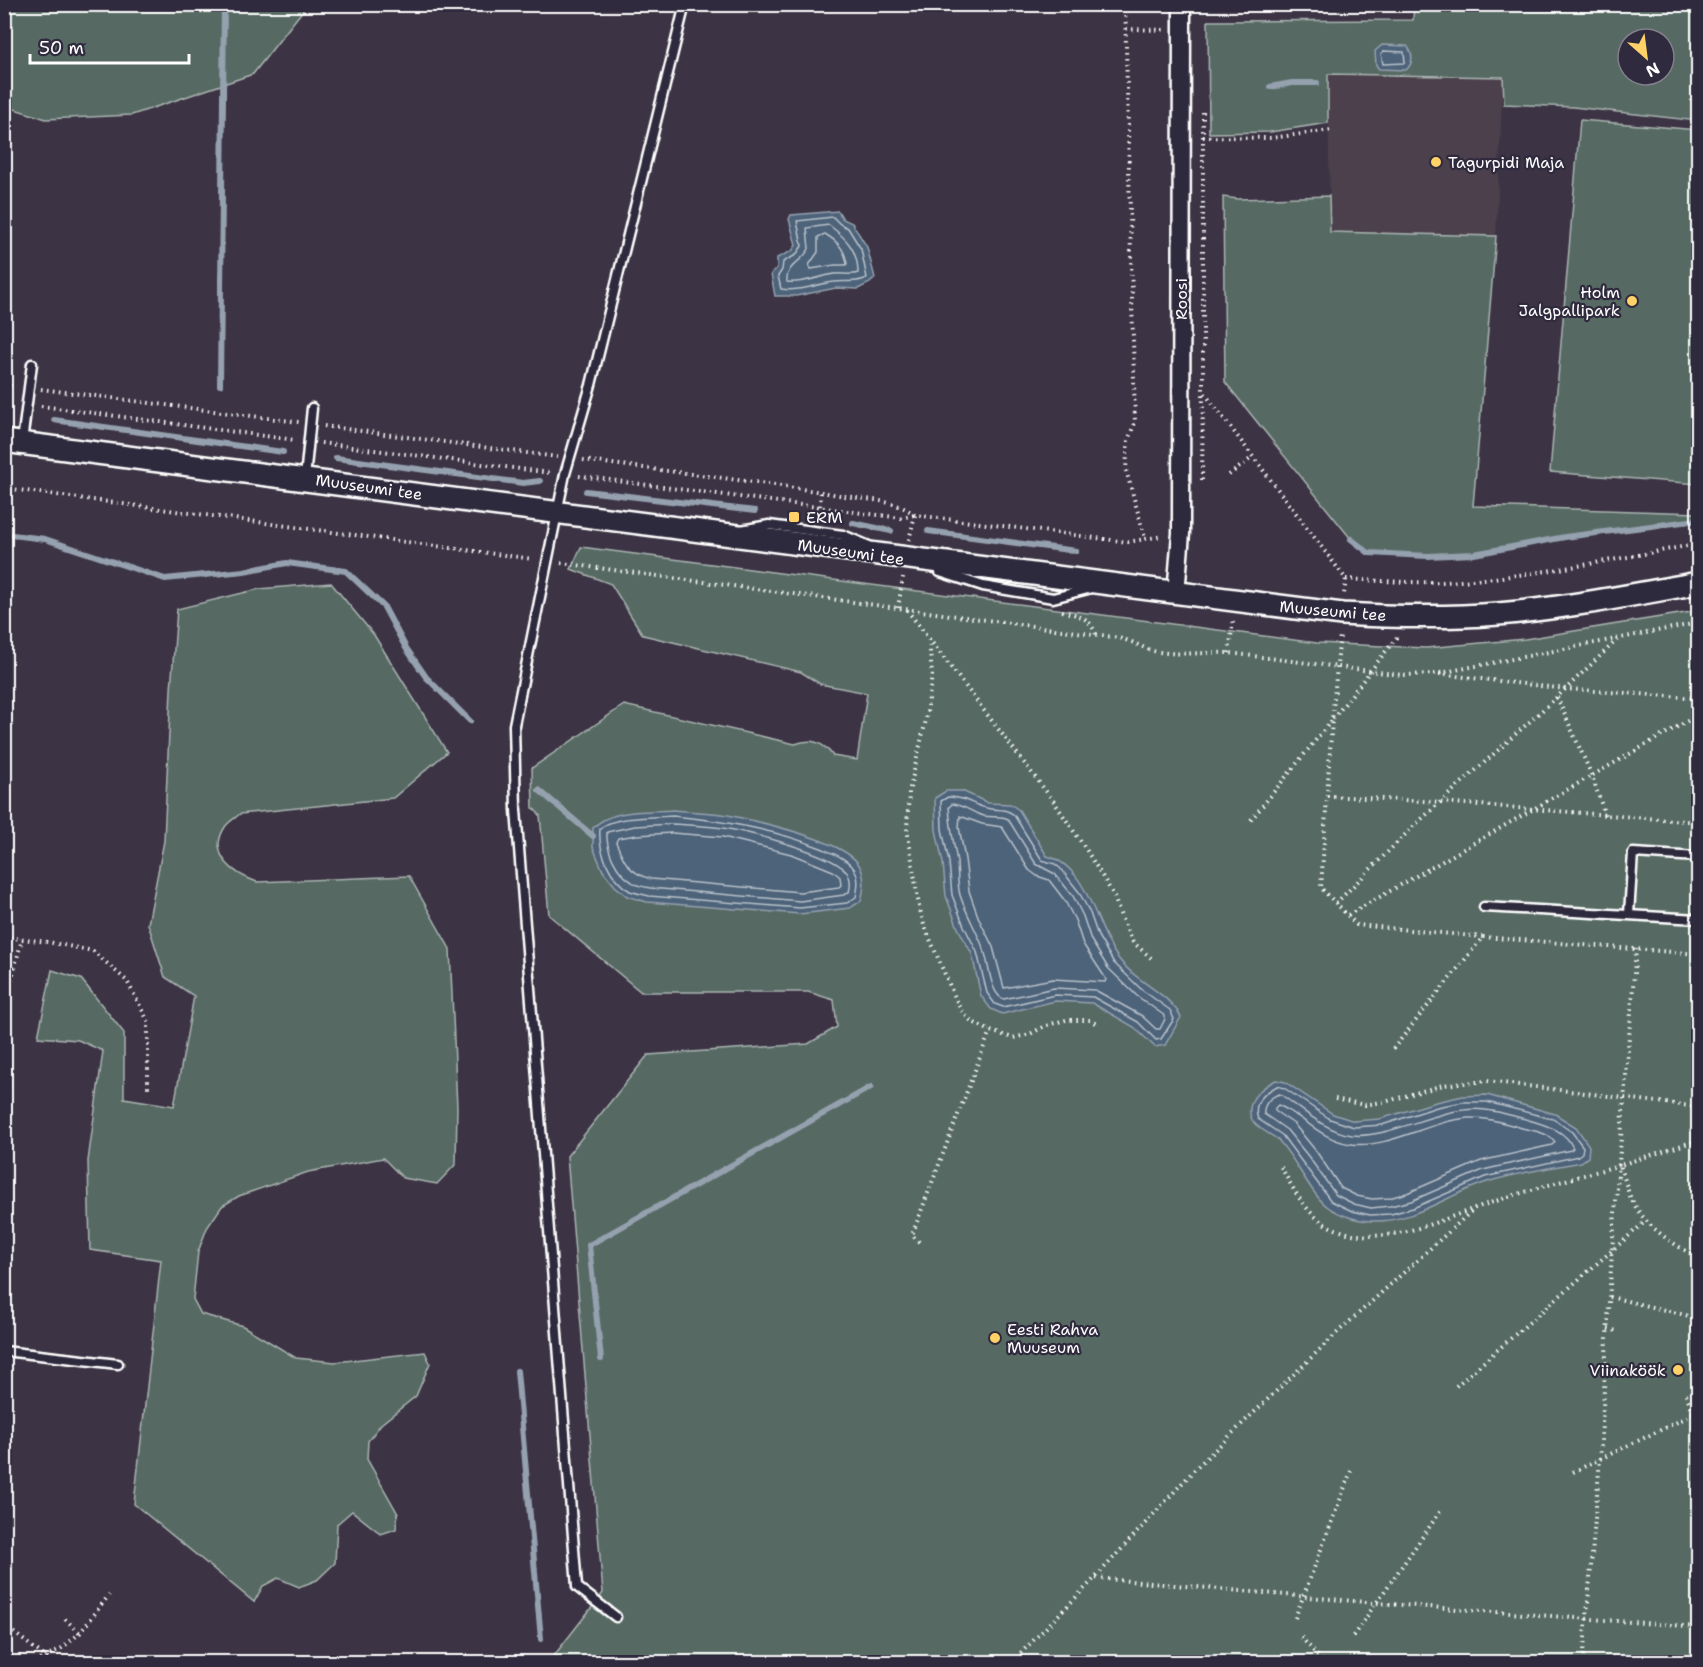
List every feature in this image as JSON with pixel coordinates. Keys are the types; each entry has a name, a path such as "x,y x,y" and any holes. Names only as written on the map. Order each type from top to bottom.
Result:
{"street":[{"name":"Roosi","path":"1176,594 1181,533 1182,4"},
{"name":"Muuseumi tee","path":"13,442 305,478 906,560 1342,614 1411,618 1509,612 1583,603 1698,583"}],"lane":[{"path":"616,1617 577,1587 516,810 514,725 568,459 591,385 685,4"},
{"path":"13,442 27,404 32,364"},
{"path":"305,478 312,408"},
{"path":"1629,914 1633,853 1698,857"},
{"path":"1484,907 1698,919"},
{"path":"4,1351 118,1364"},
{"path":"4,1656 9,1662"}],"path":[{"path":"1125,4 1135,423 1128,440 1126,470 1145,538"},
{"path":"1126,29 1182,30"},
{"path":"1202,483 1203,104"},
{"path":"1203,138 1272,138 1332,130"},
{"path":"4,385 821,492 893,504 915,515"},
{"path":"1203,391 1346,579 1413,582 1471,580 1515,575 1698,544"},
{"path":"27,404 901,518 915,515 1128,542 1181,533"},
{"path":"1229,475 1253,457"},
{"path":"4,488 1107,636 1126,640 1154,651 1181,654 1229,653 1402,675 1434,674 1566,689 1698,698"},
{"path":"898,608 915,515"},
{"path":"1229,653 1236,602"},
{"path":"906,609 1061,813 1113,894 1133,942 1151,958"},
{"path":"1251,820 1411,618"},
{"path":"1434,674 1698,623"},
{"path":"1340,637 1321,888 1357,926 1698,954"},
{"path":"929,639 932,675 926,720 909,792 907,811 907,828 919,906 929,939 961,1010 971,1021 990,1031 1012,1038 1030,1034 1047,1025 1066,1020 1090,1020 1098,1025"},
{"path":"1336,903 1441,802 1557,698 1618,639"},
{"path":"1557,698 1592,776 1605,815"},
{"path":"1347,915 1698,715"},
{"path":"1327,796 1441,802 1698,822"},
{"path":"4,937 93,951 128,981 148,1021 148,1090"},
{"path":"1393,1049 1483,937"},
{"path":"4,1009 22,939"},
{"path":"1583,1662 1600,1459 1612,1251 1636,949"},
{"path":"919,1242 912,1235 990,1031"},
{"path":"4,1051 9,1059 10,1070 4,1129"},
{"path":"1335,1099 1365,1105 1388,1101 1443,1085 1487,1081 1698,1107"},
{"path":"1281,1167 1296,1195 1316,1217 1334,1228 1366,1236 1393,1234 1698,1140"},
{"path":"1620,1165 1631,1198 1646,1221 1672,1244 1698,1258"},
{"path":"1012,1662 1095,1578 1196,1468 1338,1332 1475,1208"},
{"path":"1456,1386 1646,1221"},
{"path":"1610,1297 1698,1318"},
{"path":"1648,1313 1650,1307"},
{"path":"1608,1329 1617,1331"},
{"path":"1686,1395 1696,1413 1698,1424"},
{"path":"1573,1472 1696,1413"},
{"path":"1295,1618 1351,1471"},
{"path":"1353,1636 1442,1509"},
{"path":"1095,1578 1376,1603 1698,1627"},
{"path":"34,1662 62,1648 80,1633 109,1595"},
{"path":"65,1619 80,1633"},
{"path":"4,1625 52,1662"},
{"path":"1301,1637 1323,1662"}],"shaded area":[{"path":"1328,74 1503,77 1496,236 1330,232"}],"green space":[{"path":"1414,4 1698,5 1698,121 1573,107 1504,104 1503,77 1328,74 1328,123 1270,132 1209,133 1208,21 1413,20"},
{"path":"4,5 307,5 253,74 132,115 46,119 5,106"},
{"name":"Holm Jalgpallipark","path":"1580,120 1698,130 1698,484 1550,472"},
{"path":"1329,196 1330,232 1496,236 1473,506 1698,513 1698,520 1565,537 1474,554 1427,556 1369,553 1351,539 1225,382 1223,197 1238,199"},
{"path":"581,547 1317,643 1426,648 1525,639 1698,611 1698,1662 549,1662 603,1593 567,1156 648,1055 808,1044 837,1027 834,1000 808,992 641,992 549,915 540,815 533,808 532,768 624,705 795,744 807,741 817,742 833,756 857,760 867,693 820,684 801,672 643,635 611,584 571,569"},
{"path":"331,583 374,635 447,752 393,798 240,814 225,827 219,846 221,855 232,868 257,882 409,876 450,949 457,1107 456,1164 437,1184 403,1178 383,1158 308,1172 239,1196 222,1206 207,1228 198,1252 193,1299 201,1314 243,1326 296,1358 335,1362 425,1352 430,1363 416,1396 381,1424 368,1441 367,1459 398,1514 396,1529 381,1534 352,1511 337,1524 335,1563 317,1580 299,1587 278,1578 263,1586 254,1602 134,1504 161,1260 90,1250 88,1161 103,1051 78,1040 38,1037 52,970 81,979 124,1033 124,1098 174,1106 194,996 165,977 148,924 164,841 177,609 259,589"}],"water":[{"path":"1382,45 1407,46 1412,58 1409,67 1406,70 1379,69 1376,65 1375,51"},
{"path":"838,211 843,219 852,223 867,247 875,278 858,289 836,288 796,296 775,296 771,274 777,268 777,258 792,251 796,245 789,219 791,215"},
{"path":"946,791 962,791 988,803 1010,804 1019,810 1047,856 1061,862 1073,872 1090,900 1118,958 1133,974 1168,1001 1181,1017 1165,1045 1155,1047 1134,1027 1092,1003 1055,1001 1002,1014 991,1009 981,996 972,954 958,928 946,896 943,863 936,830 935,798"},
{"path":"673,810 741,818 799,833 837,848 851,856 859,865 864,883 861,901 850,908 800,914 647,902 627,896 603,871 593,847 593,828 610,817 620,814"},
{"path":"1276,1080 1285,1082 1333,1114 1354,1121 1380,1119 1463,1096 1487,1095 1555,1114 1576,1127 1589,1146 1588,1157 1581,1162 1487,1182 1402,1217 1371,1221 1355,1219 1338,1213 1322,1202 1279,1141 1251,1119 1251,1102 1262,1089"}],"waterway":[{"path":"220,385 224,4"},
{"path":"1270,87 1292,83 1317,83"},
{"path":"54,420 283,452"},
{"path":"336,458 523,483 540,481"},
{"path":"586,491 755,511"},
{"path":"1351,539 1369,553 1427,556 1474,554 1565,537 1698,520"},
{"path":"853,523 891,531"},
{"path":"928,531 1076,551"},
{"path":"4,534 45,539 165,579 244,571 287,563 346,571 384,607 406,648 426,677 470,721"},
{"path":"539,790 593,836"},
{"path":"601,1359 589,1245 871,1087"},
{"path":"517,1371 541,1639"}],"place":[{"name":"Tagurpidi Maja","path":"1436,162"},
{"name":"Holm Jalgpallipark","path":"1632,301"},
{"name":"ERM","path":"794,517"},
{"name":"Eesti Rahva Muuseum","path":"995,1338"},
{"name":"Viinaköök","path":"1678,1370"}]}
